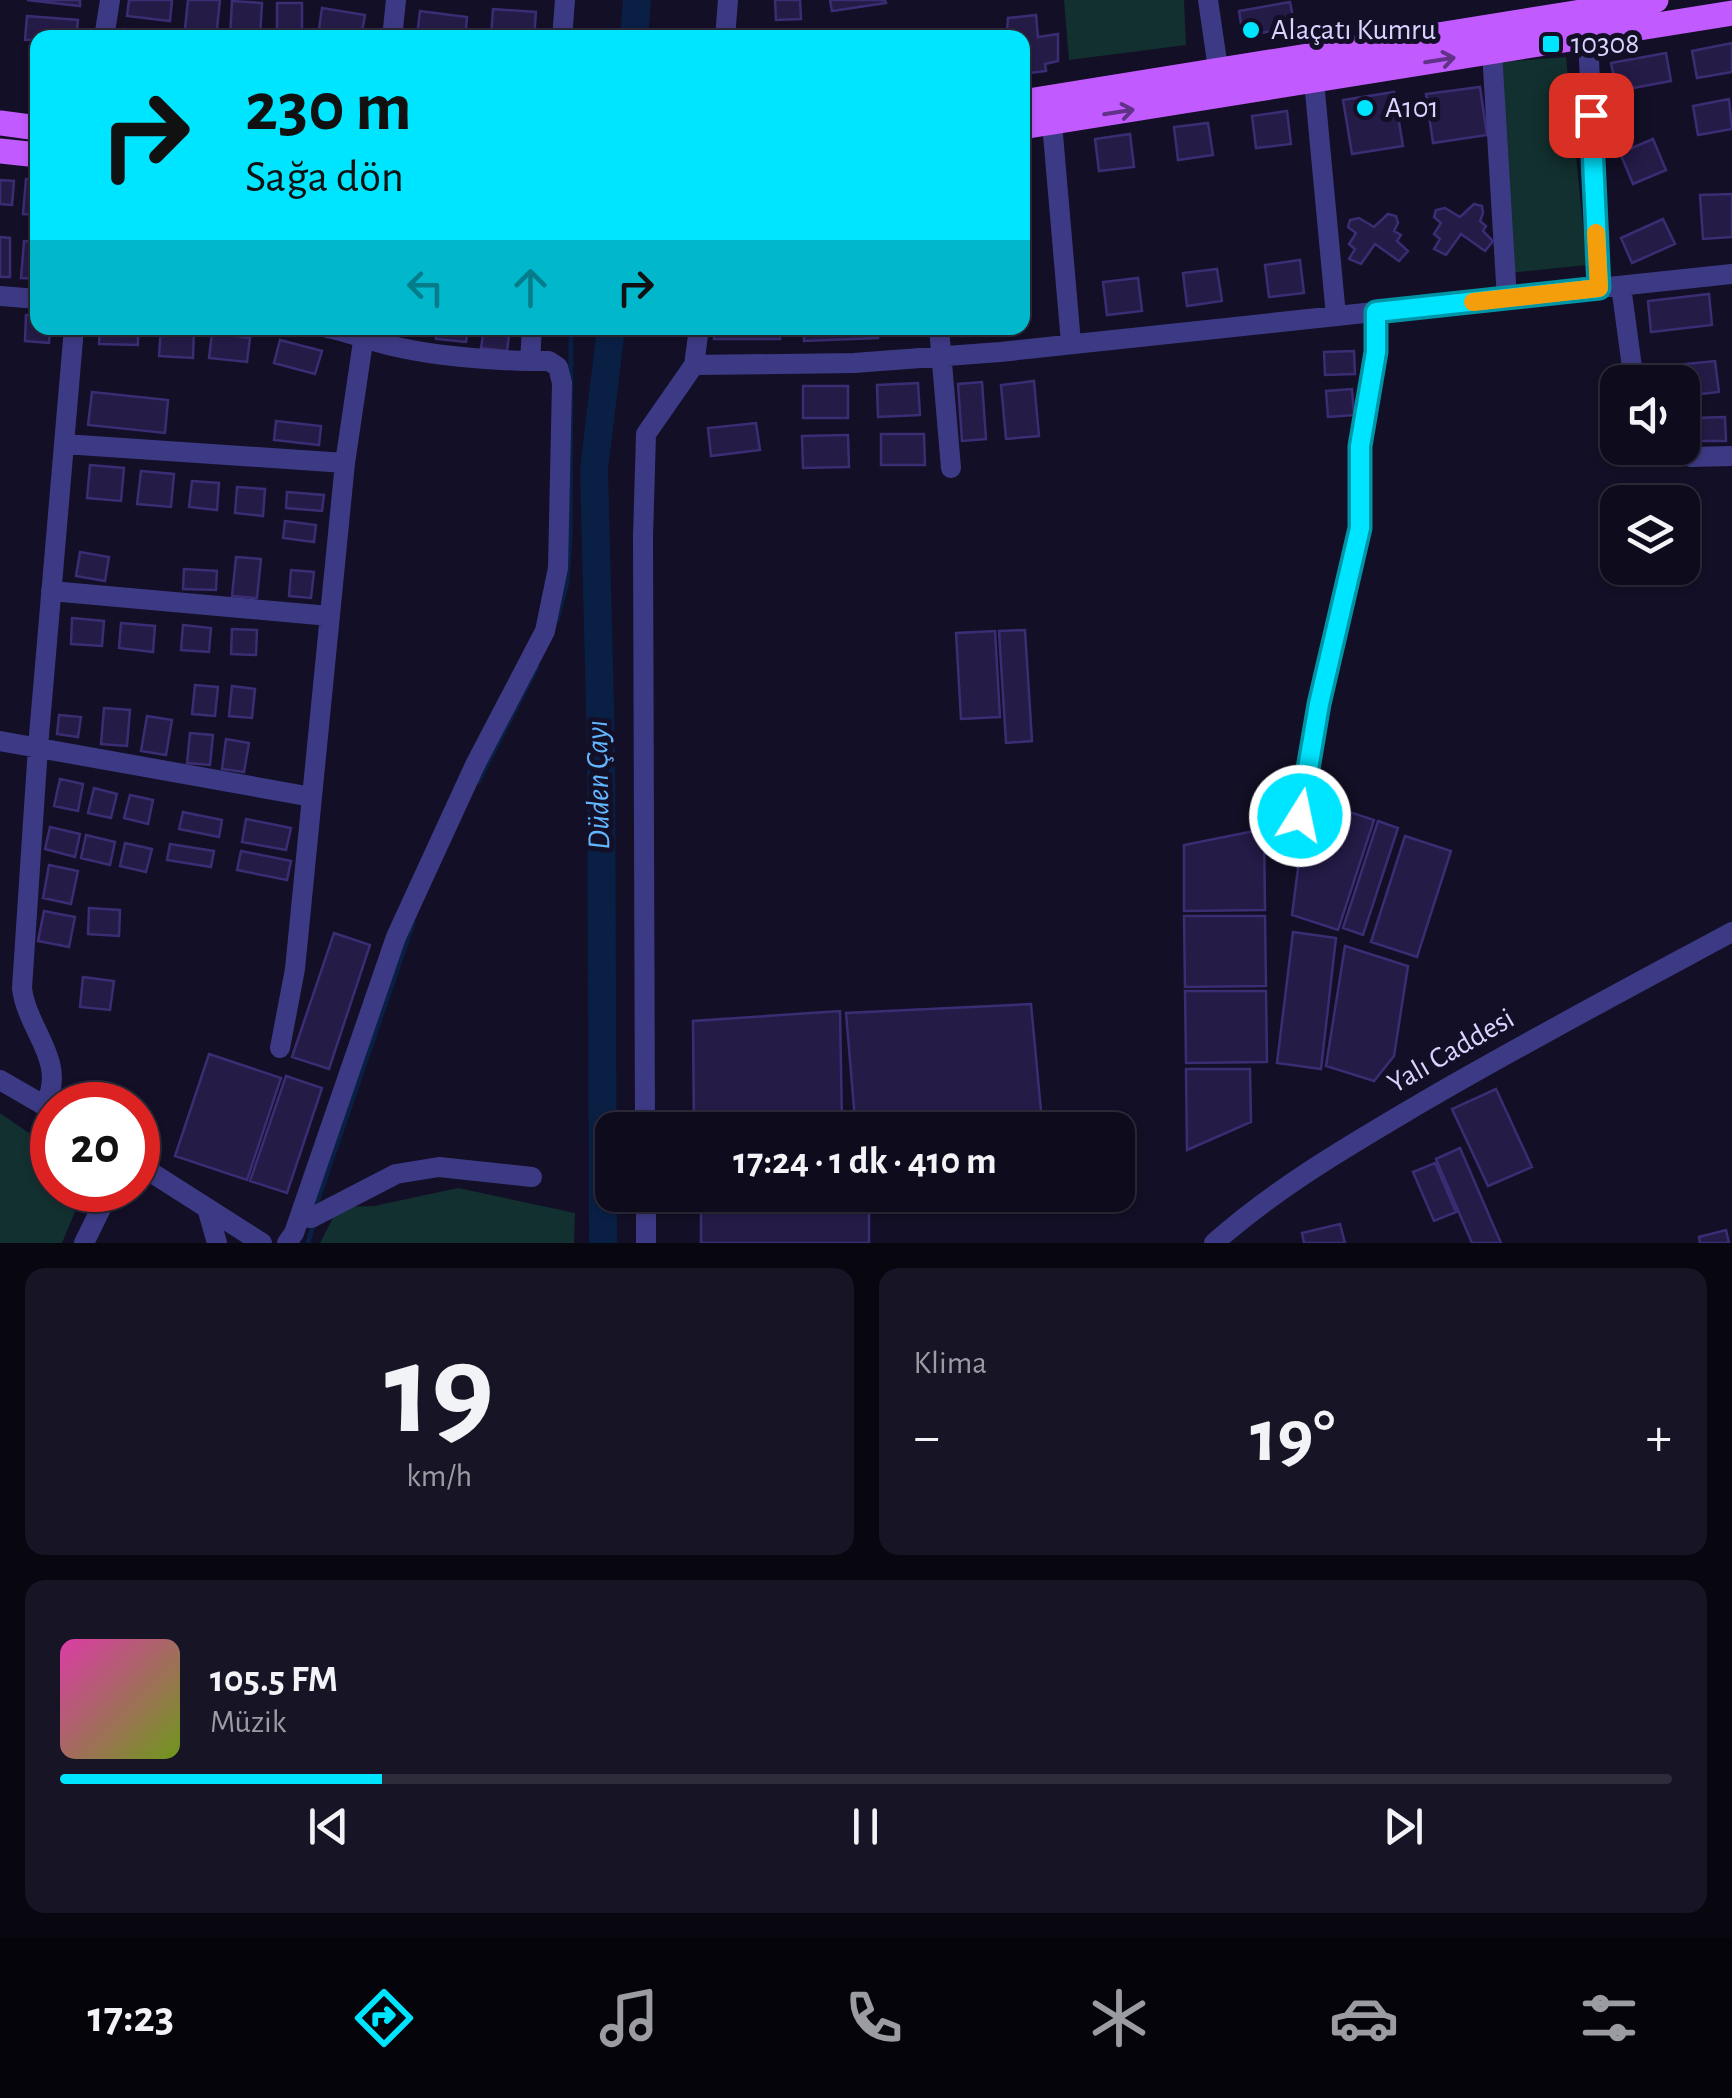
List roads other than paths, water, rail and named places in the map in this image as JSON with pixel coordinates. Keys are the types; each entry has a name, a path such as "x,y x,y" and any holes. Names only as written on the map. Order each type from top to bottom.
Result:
{"main road":[{"path":"1030,127 1576,6 1646,1"},
{"path":"1030,101 1220,83 1314,81 1732,14"},
{"path":"0,124 30,127"},
{"path":"0,151 30,154"}],"street":[{"path":"105,30 110,0"},
{"path":"393,30 396,0"},
{"path":"563,30 565,0"},
{"path":"726,30 728,0"},
{"path":"1208,0 1220,83"},
{"path":"1588,36 1599,288"},
{"path":"1492,52 1506,299"},
{"path":"1314,81 1336,316"},
{"path":"1052,123 1071,344"},
{"path":"694,364 854,363 942,356 1732,274"},
{"path":"1621,286 1632,365"},
{"path":"0,296 30,298"},
{"path":"1300,816 1319,704 1360,528 1360,446 1376,352 1376,312"},
{"path":"54,1082 53,1066 28,1012 22,988 73,335"},
{"path":"280,1048 295,969 345,463 364,335"},
{"path":"311,1216 396,938 475,765 548,621 558,568 562,383 558,367 550,362 504,362 387,345 369,335"},
{"path":"530,361 532,335"},
{"path":"646,1112 646,434 694,364 697,335"},
{"path":"940,335 951,468"},
{"path":"64,444 345,463"},
{"path":"1700,458 1732,456"},
{"path":"52,592 330,616"},
{"path":"0,741 312,797"},
{"name":"Yalı Caddesi","path":"1214,1243 1255,1206 1317,1165 1530,1039 1732,932"},
{"path":"0,1080 30,1097"},
{"path":"287,1243 311,1216 396,1174 439,1167 532,1177"},
{"path":"160,1178 262,1243"},
{"path":"207,1208 217,1243"},
{"path":"84,1243 99,1212"},
{"path":"646,1212 646,1243"}],"waterway":[{"name":"Düden Çayı","path":"635,30 637,0"},
{"path":"557,620 567,582 570,536 571,335"},
{"name":"Düden Çayı","path":"603,1243 601,746 594,469 610,335"},
{"path":"478,782 537,667"},
{"path":"314,1211 413,923"},
{"path":"308,1243 314,1222"}],"place":[{"name":"Alaçatı Kumru","path":"1251,30"},
{"name":"10308","path":"1551,44"},
{"name":"A101","path":"1365,108"}]}
